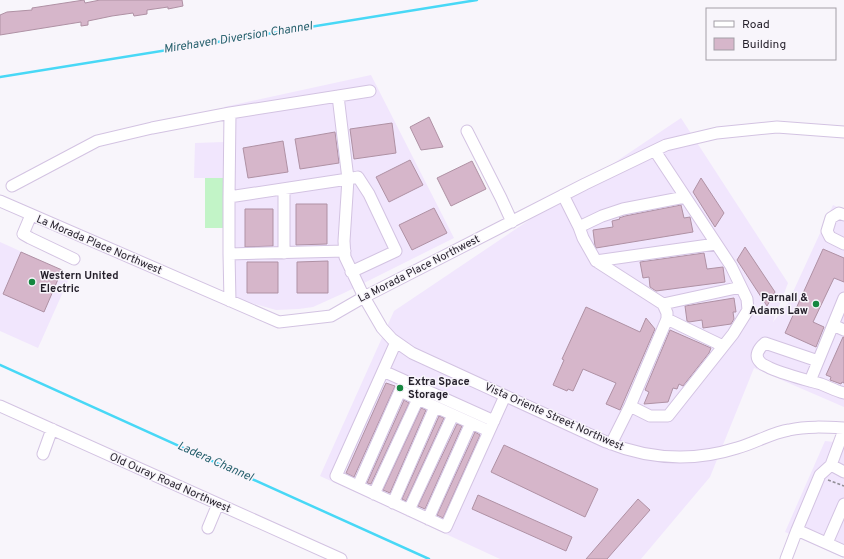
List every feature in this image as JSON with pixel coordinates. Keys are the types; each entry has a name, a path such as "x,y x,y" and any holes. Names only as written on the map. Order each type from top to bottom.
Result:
{"street":[{"path":"12,186 97,141 152,128 230,113 370,90"},
{"path":"229,254 344,251 348,179 338,96"},
{"path":"230,113 230,301"},
{"name":"La Morada Place Northwest","path":"0,201 279,322 331,316 364,297 563,195 666,145 717,133 777,127 844,132"},
{"path":"467,131 512,222"},
{"path":"630,406 650,416 668,416 733,334 748,310 747,299 731,266 655,151"},
{"path":"229,197 358,177 369,194 396,251 352,272"},
{"path":"284,189 284,253"},
{"path":"563,195 583,238 596,261 663,304 667,313 667,319 630,406 611,444"},
{"path":"579,228 602,216 623,209 685,197"},
{"path":"844,215 840,213 831,218 827,231 830,237 844,244"},
{"path":"31,215 23,234 74,258"},
{"path":"596,261 716,244"},
{"name":"Vista Oriente Street Northwest","path":"344,251 345,258 364,297 382,328 396,342 422,358 611,444 651,456 686,457 719,453 738,448 774,433 788,430 817,427 844,429"},
{"path":"663,304 741,288"},
{"path":"810,381 844,298"},
{"path":"667,319 723,346"},
{"path":"833,325 844,330"},
{"path":"396,342 336,476 446,528 505,396"},
{"path":"818,361 765,343 757,351 758,358 761,363 779,372 844,393"},
{"path":"383,371 491,426"},
{"path":"358,486 400,391 471,423 491,426"},
{"path":"374,494 418,399"},
{"name":"Old Ouray Road Northwest","path":"0,406 341,559"},
{"path":"393,503 435,407"},
{"path":"409,510 453,415"},
{"path":"428,519 471,423"},
{"path":"786,559 820,475 830,465 844,429"},
{"path":"43,454 52,430"},
{"path":"830,465 844,472"},
{"path":"208,528 218,504"},
{"path":"827,543 844,504"},
{"path":"797,530 844,551"}],"path":[{"path":"825,478 844,486"}],"shaded area":[{"path":"371,75 454,238 313,307 276,310 226,296 223,228 205,228 205,178 194,178 195,143 224,142 224,107"},
{"path":"681,118 788,283 773,322 787,305 833,205 844,210 844,407 754,368 710,477 641,559 500,559 320,476 394,311"},
{"path":"0,242 71,274 38,348 0,331"},
{"path":"825,441 844,445 844,558 785,532"}],"green space":[{"path":"205,178 223,178 223,228 205,228"}],"building":[{"path":"84,0 85,3 100,0 182,0 183,6 168,9 168,7 147,10 147,14 134,16 133,13 112,16 88,21 88,25 81,26 81,22 0,35 0,15 7,12 32,10 32,8"},
{"path":"429,117 443,147 421,150 410,127"},
{"path":"392,123 396,153 354,159 350,129"},
{"path":"335,132 339,163 300,169 295,139"},
{"path":"283,141 288,172 248,178 243,148"},
{"path":"410,160 423,185 389,202 376,177"},
{"path":"472,161 486,189 451,206 437,178"},
{"path":"701,178 724,213 715,227 693,192"},
{"path":"296,204 327,204 327,244 296,245"},
{"path":"681,205 684,218 690,217 693,232 596,248 595,246 593,230 613,227 612,221 625,216"},
{"path":"434,208 447,233 412,250 399,225"},
{"path":"245,209 273,209 273,246 245,247"},
{"path":"745,247 775,292 767,306 737,260"},
{"path":"823,249 844,258 844,282 834,278 813,322 824,327 816,347 785,333"},
{"name":"Western United Electric","path":"21,252 62,270 44,312 3,294"},
{"path":"704,253 707,269 723,267 725,282 656,291 650,287 649,277 643,278 640,262"},
{"path":"328,261 328,293 297,293 297,262"},
{"path":"247,262 278,262 278,293 247,293"},
{"path":"734,298 736,312 733,312 734,319 731,324 703,328 702,320 687,321 685,306"},
{"path":"586,307 640,332 646,318 655,329 620,410 606,404 616,383 583,369 573,391 568,389 567,391 553,385 564,360 562,359"},
{"path":"670,330 711,348 709,353 683,386 679,384 677,389 673,388 668,402 644,404 649,392 645,390"},
{"path":"843,337 844,383 842,382 841,384 830,380 831,377 826,375"},
{"path":"386,383 395,386 354,477 346,473"},
{"path":"404,400 409,403 371,484 367,483"},
{"path":"421,408 426,410 390,493 383,490"},
{"path":"439,416 444,418 406,501 402,499"},
{"path":"457,424 462,426 425,509 418,506"},
{"path":"475,432 480,435 443,518 437,515"},
{"path":"504,445 598,489 585,517 491,472"},
{"path":"478,495 572,537 566,551 472,509"},
{"path":"638,499 650,510 607,559 586,559"}],"waterway":[{"name":"Mirehaven Diversion Channel","path":"0,77 477,0"},
{"name":"Ladera Channel","path":"0,365 429,559"}],"place":[{"name":"Western United Electric","path":"32,282"},
{"name":"Parnall & Adams Law","path":"816,304"},
{"name":"Extra Space Storage","path":"400,388"}]}
